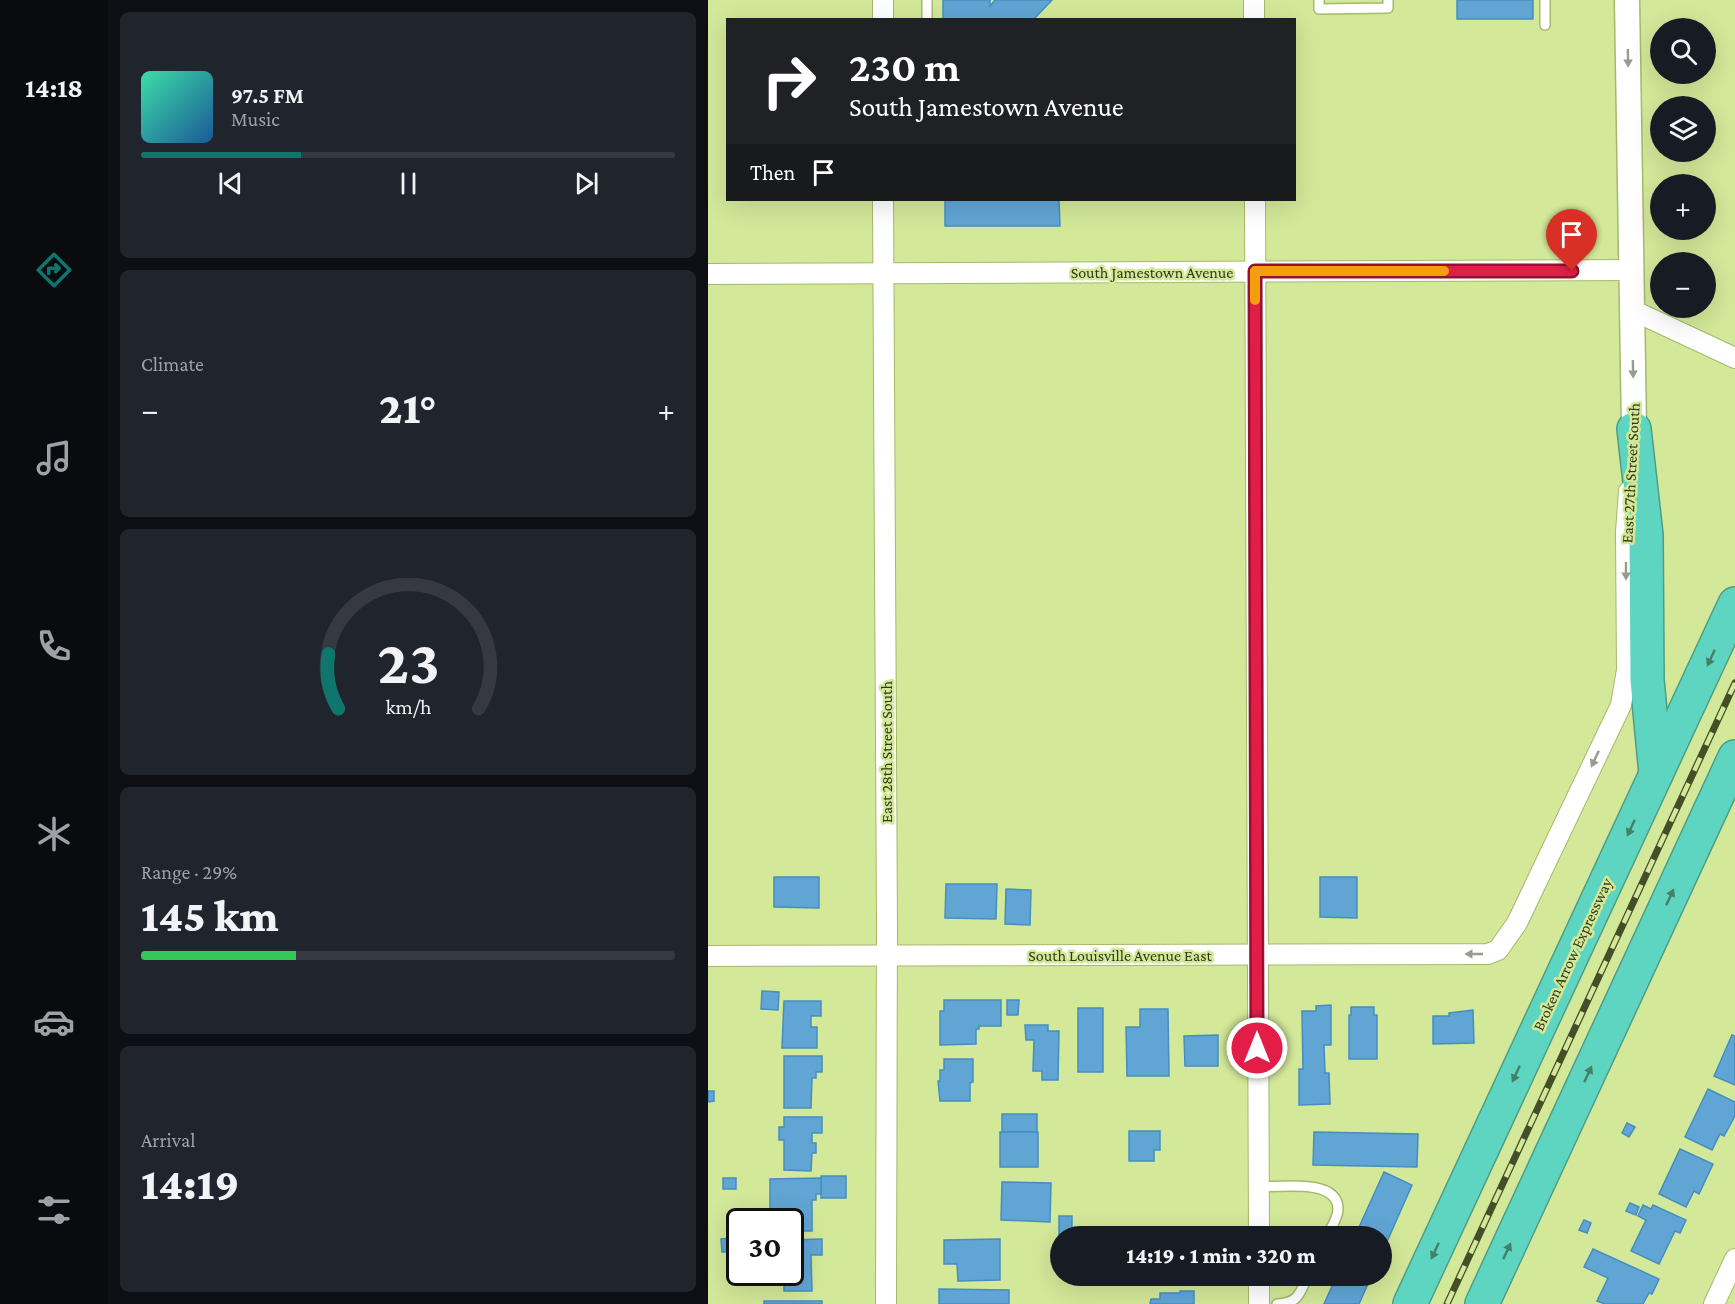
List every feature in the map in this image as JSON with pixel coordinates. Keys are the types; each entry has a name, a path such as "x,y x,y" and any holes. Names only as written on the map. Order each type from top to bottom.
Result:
{"highway":[{"path":"1634,429 1646,534 1647,680 1656,776"},
{"name":"Broken Arrow Expressway","path":"1410,1304 1735,604"},
{"path":"1482,1304 1735,757"}],"street":[{"path":"883,0 883,18"},
{"path":"1254,0 1254,18"},
{"name":"East 27th Street South","path":"1517,923 1621,705 1627,670 1626,532 1634,429 1627,0"},
{"name":"East 28th Street South","path":"883,201 887,955 886,1304"},
{"path":"1254,201 1258,1226"},
{"name":"South Jamestown Avenue","path":"708,274 1632,270"},
{"path":"1632,310 1735,358"},
{"name":"South Louisville Avenue East","path":"708,956 1488,954 1498,950 1517,923"},
{"path":"1714,1304 1735,1259"},
{"path":"1259,1286 1259,1304"}],"lane":[{"path":"927,0 927,18"},
{"path":"1319,0 1319,9 1388,8 1388,0"},
{"path":"1545,0 1545,26"},
{"path":"1258,1187 1301,1186 1330,1192 1338,1208 1332,1226"},
{"path":"1277,1304 1293,1301 1298,1297 1303,1286"}],"building":[{"path":"943,0 990,0 990,6 995,0 1052,0 1035,18 943,18"},
{"path":"1457,0 1533,0 1533,19 1457,19"},
{"path":"945,201 1059,201 1060,226 945,226"},
{"path":"774,877 819,877 819,908 774,907"},
{"path":"1320,877 1357,877 1357,918 1320,917"},
{"path":"946,884 997,884 996,919 945,918"},
{"path":"1006,889 1031,890 1030,925 1005,924"},
{"path":"762,991 779,992 778,1010 761,1009"},
{"path":"944,1000 1001,1000 1001,1026 979,1026 979,1029 976,1029 976,1044 940,1045 940,1011 944,1011"},
{"path":"1007,1000 1019,1000 1018,1015 1007,1015"},
{"path":"784,1001 821,1001 821,1016 811,1016 811,1027 817,1027 817,1048 782,1048"},
{"path":"1331,1005 1331,1045 1324,1045 1325,1073 1329,1073 1330,1104 1299,1105 1299,1069 1303,1069 1302,1011 1316,1011 1316,1006"},
{"path":"1351,1007 1374,1007 1374,1015 1377,1015 1377,1059 1349,1059"},
{"path":"1078,1008 1103,1008 1103,1072 1078,1072"},
{"path":"1140,1009 1168,1009 1169,1076 1127,1076 1126,1027 1140,1027"},
{"path":"1473,1010 1474,1043 1433,1044 1433,1016 1449,1016 1449,1013"},
{"path":"1025,1025 1048,1025 1048,1031 1059,1031 1058,1080 1042,1080 1042,1071 1033,1071 1034,1040 1026,1040"},
{"path":"1218,1035 1218,1066 1185,1066 1184,1036"},
{"path":"1732,1035 1735,1036 1735,1085 1714,1076"},
{"path":"784,1056 822,1056 822,1072 816,1072 816,1078 812,1078 811,1108 784,1108"},
{"path":"944,1059 973,1059 970,1101 940,1101 938,1081 940,1081 940,1070 944,1070"},
{"path":"1708,1089 1735,1102 1735,1116 1724,1136 1720,1134 1712,1150 1685,1137"},
{"path":"708,1091 714,1091 714,1101 708,1102"},
{"path":"1002,1114 1037,1114 1037,1132 1002,1132"},
{"path":"784,1117 822,1117 822,1133 812,1133 812,1143 816,1143 816,1153 812,1153 811,1171 784,1170 784,1140 779,1140 779,1127 784,1127"},
{"path":"1627,1123 1635,1127 1629,1137 1622,1133"},
{"path":"1129,1131 1160,1131 1160,1150 1154,1150 1154,1161 1129,1161"},
{"path":"1000,1132 1038,1132 1038,1167 1000,1167"},
{"path":"1314,1132 1418,1134 1417,1167 1313,1165"},
{"path":"1680,1149 1713,1164 1699,1194 1694,1191 1686,1207 1659,1194"},
{"path":"1384,1172 1412,1185 1392,1230 1392,1226 1360,1226"},
{"path":"821,1176 846,1176 846,1198 821,1198"},
{"path":"723,1178 736,1178 736,1189 723,1189"},
{"path":"821,1178 821,1194 816,1194 816,1200 812,1200 812,1231 804,1231 804,1208 770,1208 770,1179"},
{"path":"1002,1182 1051,1183 1050,1222 1001,1220"},
{"path":"1630,1203 1639,1207 1636,1215 1626,1211"},
{"path":"1643,1205 1651,1209 1653,1205 1686,1220 1680,1233 1675,1231 1659,1264 1631,1251 1646,1220 1638,1216"},
{"path":"1059,1216 1072,1216 1072,1226 1059,1226"},
{"path":"1584,1220 1591,1223 1587,1233 1579,1230"},
{"path":"721,1239 726,1239 726,1252 722,1252"},
{"path":"822,1239 822,1255 811,1255 812,1291 784,1291 784,1286 804,1286 804,1240"},
{"path":"1000,1239 1000,1280 958,1281 957,1264 944,1264 944,1240"},
{"path":"1593,1249 1659,1279 1652,1294 1649,1293 1643,1304 1605,1304 1597,1301 1608,1278 1584,1267"},
{"path":"1332,1286 1367,1286 1359,1304 1324,1304"},
{"path":"939,1289 1009,1290 1009,1304 939,1304"},
{"path":"1180,1291 1194,1291 1194,1304 1150,1304 1151,1299 1160,1299 1160,1293 1180,1293"},
{"path":"764,1301 822,1301 822,1304 764,1304"}],"railway":[{"path":"1447,1304 1735,683"}],"slow traffic":[{"path":"1255,300 1255,271 1444,271"}],"route":[{"path":"1257,1048 1255,271 1572,271"}]}
